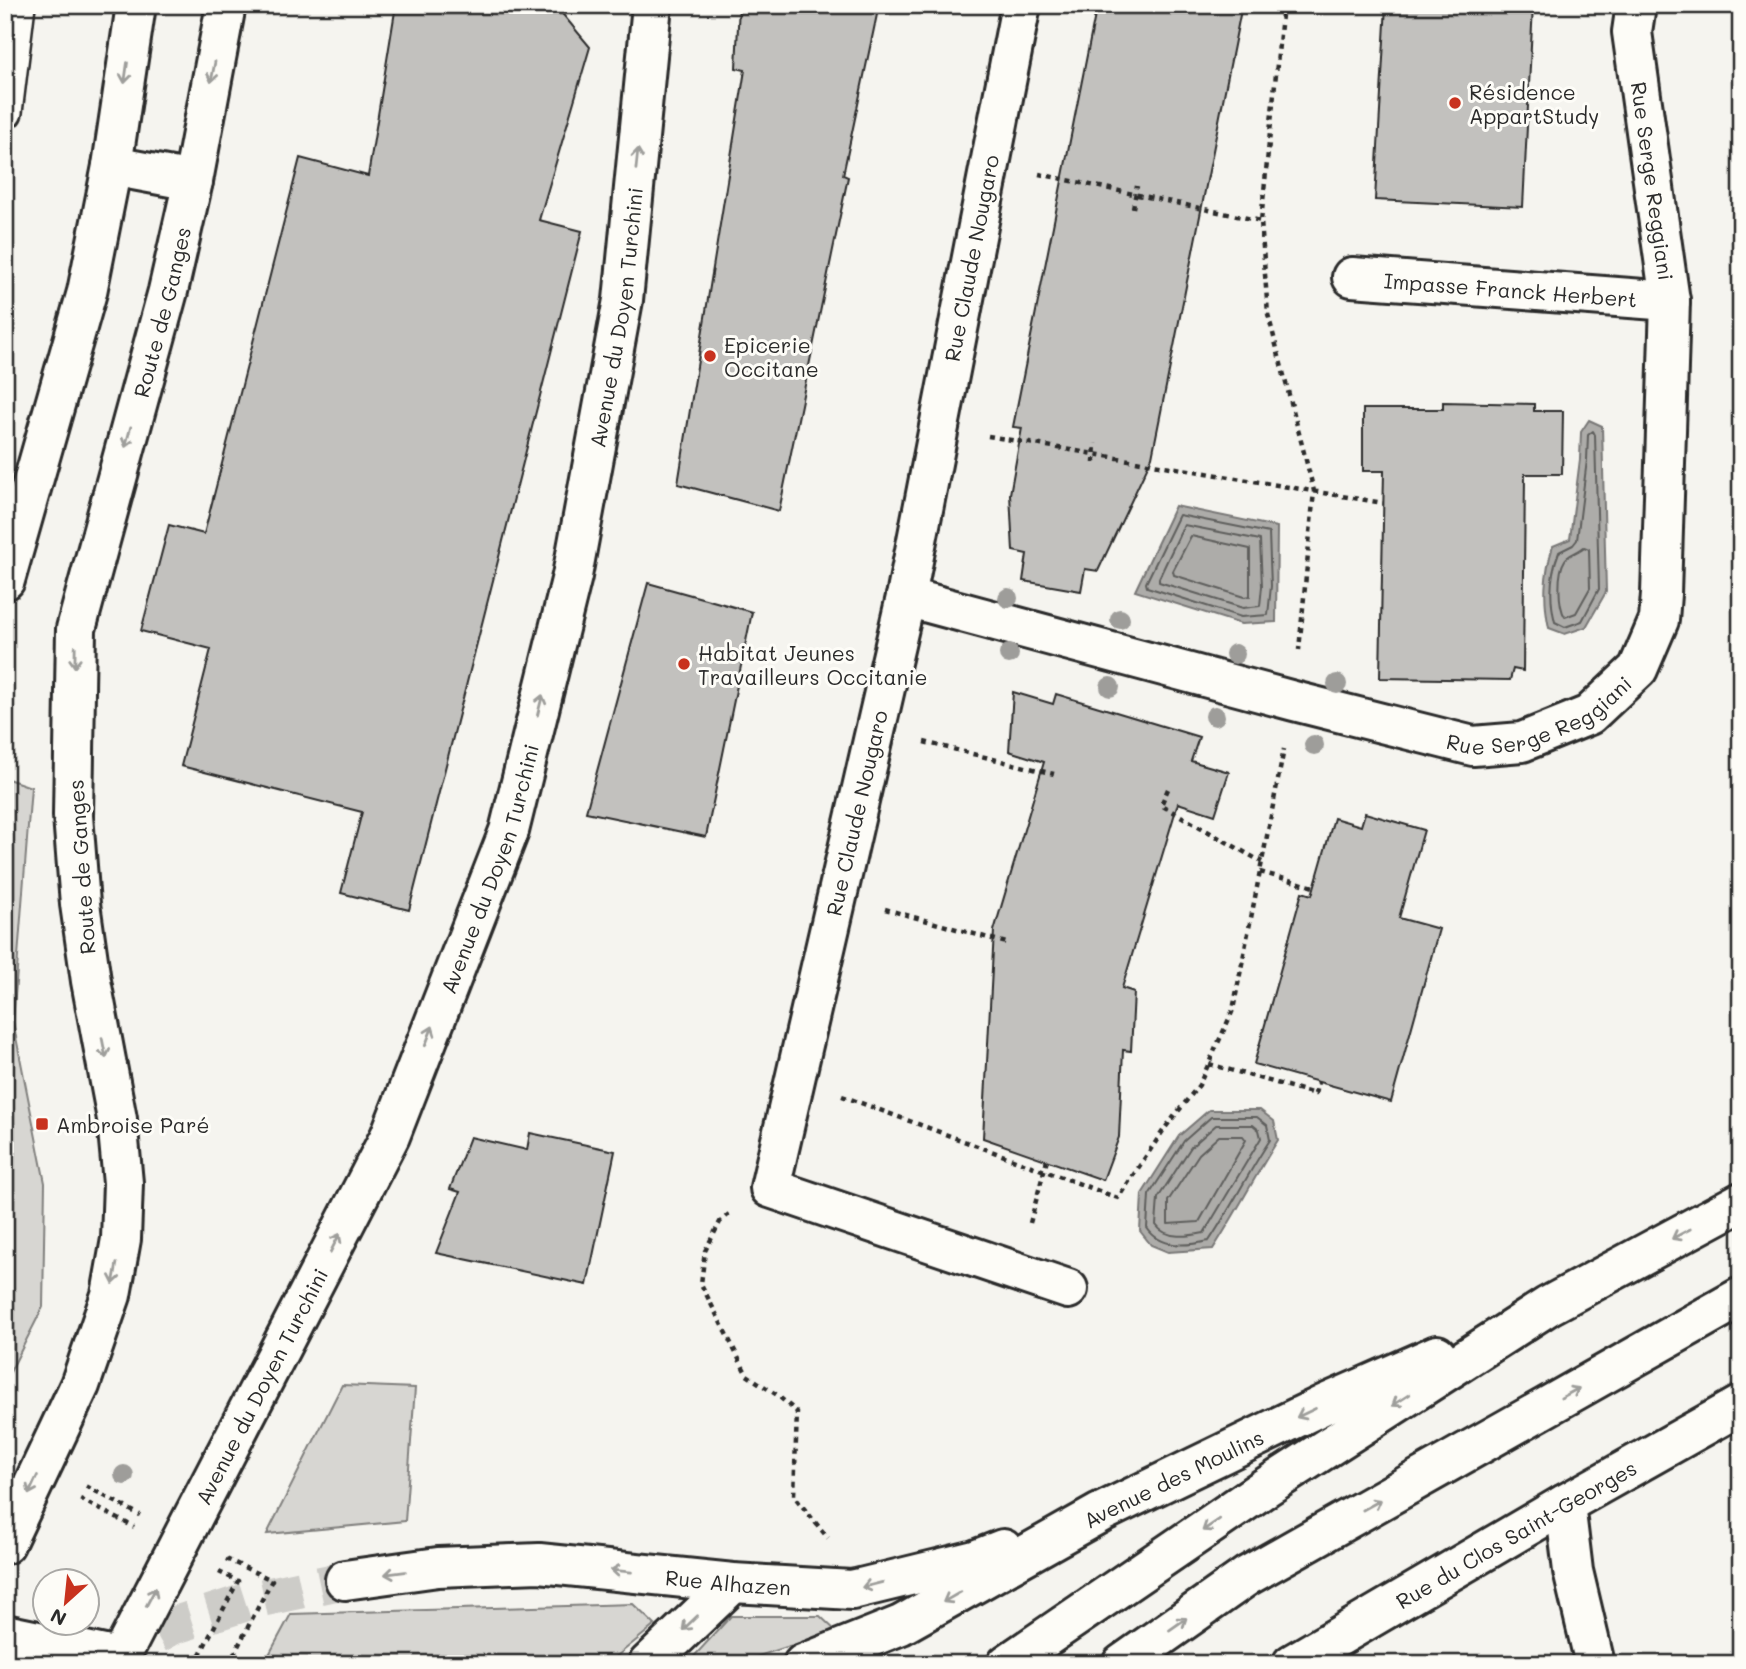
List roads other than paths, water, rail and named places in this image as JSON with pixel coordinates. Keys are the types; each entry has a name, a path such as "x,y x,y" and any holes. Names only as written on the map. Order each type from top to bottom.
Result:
{"main road":[{"path":"5,580 87,292 112,166 135,5"},
{"name":"Route de Ganges","path":"5,1544 80,1385 111,1295 121,1239 123,1183 117,1119 91,981 80,904 74,828 76,629 168,291 193,181 226,5"},
{"name":"Avenue du Doyen Turchini","path":"127,1662 176,1550 390,1136 509,831 572,576 623,300 652,5"},
{"name":"Rue Claude Nougaro","path":"1021,5 906,597 770,1188 1068,1289"},
{"name":"Rue Serge Reggiani","path":"906,597 1473,746 1522,742 1590,715 1638,669 1659,620 1670,302 1632,32 1636,5"},
{"path":"112,166 193,181"},
{"name":"Impasse Franck Herbert","path":"1352,277 1670,302"},
{"name":"Avenue des Moulins","path":"1007,1664 1266,1487 1548,1306 1741,1202"},
{"path":"1122,1664 1247,1576 1741,1297"},
{"name":"Avenue des Moulins","path":"803,1664 901,1625 1100,1513 1323,1405 1548,1306"},
{"name":"Rue du Clos Saint-Georges","path":"1292,1664 1565,1504 1741,1405"},
{"path":"1565,1504 1573,1571 1595,1664"},
{"name":"Rue Alhazen","path":"345,1580 438,1567 540,1563 733,1583 852,1590 975,1560 1100,1513"},
{"path":"648,1664 733,1583"},
{"path":"5,1634 127,1662"}],"lane":[{"path":"5,112 18,5"}],"water":[{"path":"1589,420 1602,426 1606,592 1586,627 1565,634 1549,628 1545,597 1546,577 1553,546 1570,539 1581,432"},
{"path":"1175,506 1277,527 1276,622 1241,624 1135,591"},
{"path":"1209,1110 1260,1110 1274,1121 1278,1140 1213,1249 1168,1252 1151,1245 1140,1231 1142,1194 1179,1136"}],"tunnel":[{"path":"107,1663 172,1626 256,1599 345,1580"}],"place":[{"name":"Résidence AppartStudy","path":"1455,103"},
{"name":"Epicerie Occitane","path":"710,356"},
{"name":"Habitat Jeunes Travailleurs Occitanie","path":"684,664"},
{"name":"Ambroise Paré","path":"42,1124"}]}
